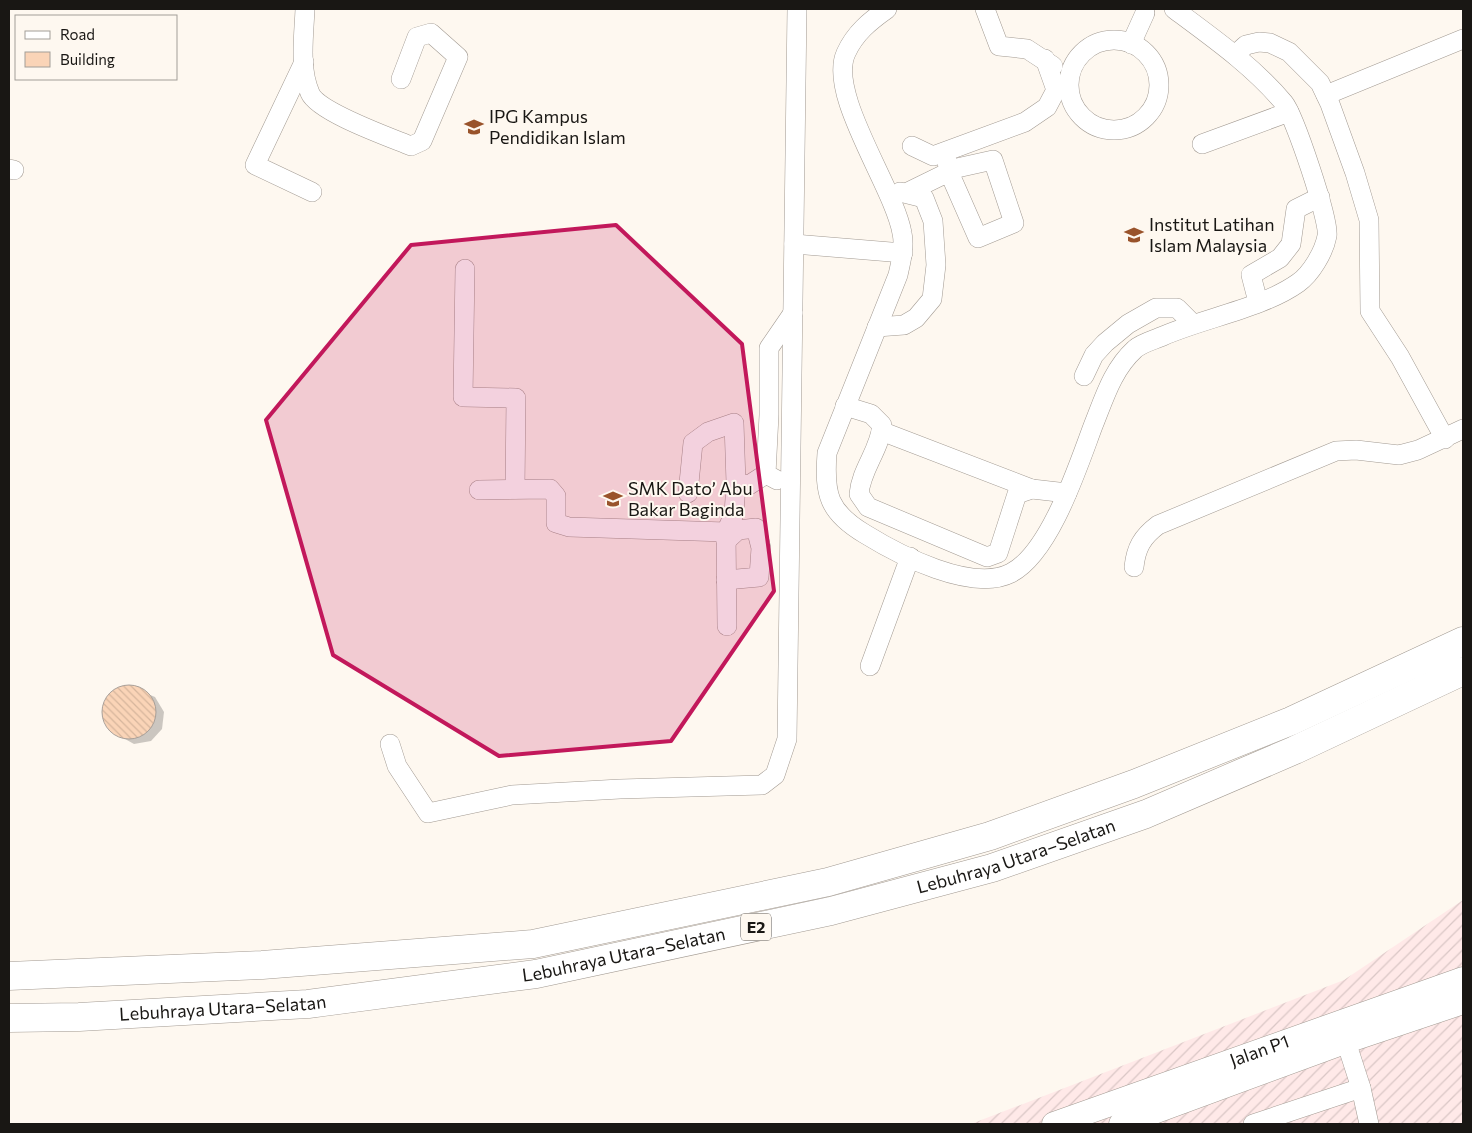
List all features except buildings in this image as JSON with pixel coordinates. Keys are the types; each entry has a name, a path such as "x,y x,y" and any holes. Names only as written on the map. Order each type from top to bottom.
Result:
{"highway":[{"name":"Lebuhraya Utara–Selatan","path":"9,976 262,966 533,944 828,882 990,836 1134,784 1291,721 1463,642"},
{"name":"Lebuhraya Utara–Selatan","path":"9,1018 79,1017 308,1004 536,974 831,911 992,868 1146,814 1295,750 1463,671"}],"main road":[{"name":"Jalan P1","path":"1121,1124 1343,1032 1463,979"},
{"name":"Jalan P1","path":"1054,1124 1343,1032 1463,1002"}],"street":[{"path":"305,9 304,62 310,94 324,109 411,146 422,141 458,57 431,33 417,37 401,79"},
{"path":"390,744 397,766 428,813 512,795 620,789 762,785 775,774 787,739 797,9"},
{"path":"887,9 862,27 845,54 843,81 852,111 902,233 903,253 898,275 827,453 825,475 828,499 848,524 892,550 952,574 989,579 1008,574 1019,568 1047,535 1067,493 1109,385 1122,364 1136,347 1192,323 1271,298 1300,282 1317,262 1328,234 1320,197 1286,106 1235,55 1174,9"},
{"path":"985,9 999,46 1027,49 1045,58 1069,80"},
{"path":"1131,44 1142,11 1157,14 1167,9"},
{"path":"1326,95 1463,39"},
{"path":"1112,40 1131,44 1142,49 1152,61 1159,75 1159,91 1155,106 1145,119 1132,127 1117,131 1101,129 1087,122 1076,110 1070,96 1069,80 1074,65 1084,52 1097,43 1112,40"},
{"path":"1235,55 1246,45 1259,42 1270,43 1289,52 1320,83 1355,173 1369,220 1370,311 1400,357 1445,439"},
{"path":"912,146 933,156 1025,122 1047,106 1056,90 1045,58"},
{"path":"304,62 255,165 312,192"},
{"path":"1202,144 1289,112"},
{"path":"908,192 949,172 945,152"},
{"path":"877,327 904,325 916,318 932,300 936,265 933,222 924,198 908,192 886,191"},
{"path":"1258,302 1251,276 1280,258 1290,244 1296,209 1320,197"},
{"path":"794,244 903,253"},
{"path":"465,269 463,397 516,398 515,489"},
{"path":"1084,376 1094,356 1105,343 1128,324 1156,308 1177,308 1192,323"},
{"path":"766,474 769,348 793,313"},
{"path":"845,406 870,414 882,425 881,438 860,479 859,494 868,507 987,557 998,553 1017,494 1032,488"},
{"path":"688,493 693,442 708,432 734,424 736,483 734,514 726,536 727,626"},
{"path":"1134,567 1139,544 1147,533 1158,526 1260,481 1336,451 1356,450 1398,455 1418,450 1463,429"},
{"path":"881,431 1032,488 1067,493"},
{"path":"736,483 749,485 766,474"},
{"path":"766,474 790,486"},
{"path":"479,490 550,488 556,496 556,523 568,527 726,536 738,530 756,528 761,548 759,577 726,580"},
{"path":"870,666 910,558"},
{"path":"1343,1032 1361,1088 1369,1124"},
{"path":"1253,1124 1361,1088"}],"highlighted area":[{"path":"616,225 742,344 774,591 671,741 499,756 333,655 266,420 411,245"}],"shaded area":[{"path":"1463,900 1463,1124 971,1124 1344,980"}],"place":[{"name":"IPG Kampus Pendidikan Islam","path":"474,127"},
{"name":"Institut Latihan Islam Malaysia","path":"1134,235"},
{"name":"SMK Dato’ Abu Bakar Baginda","path":"613,499"}]}
